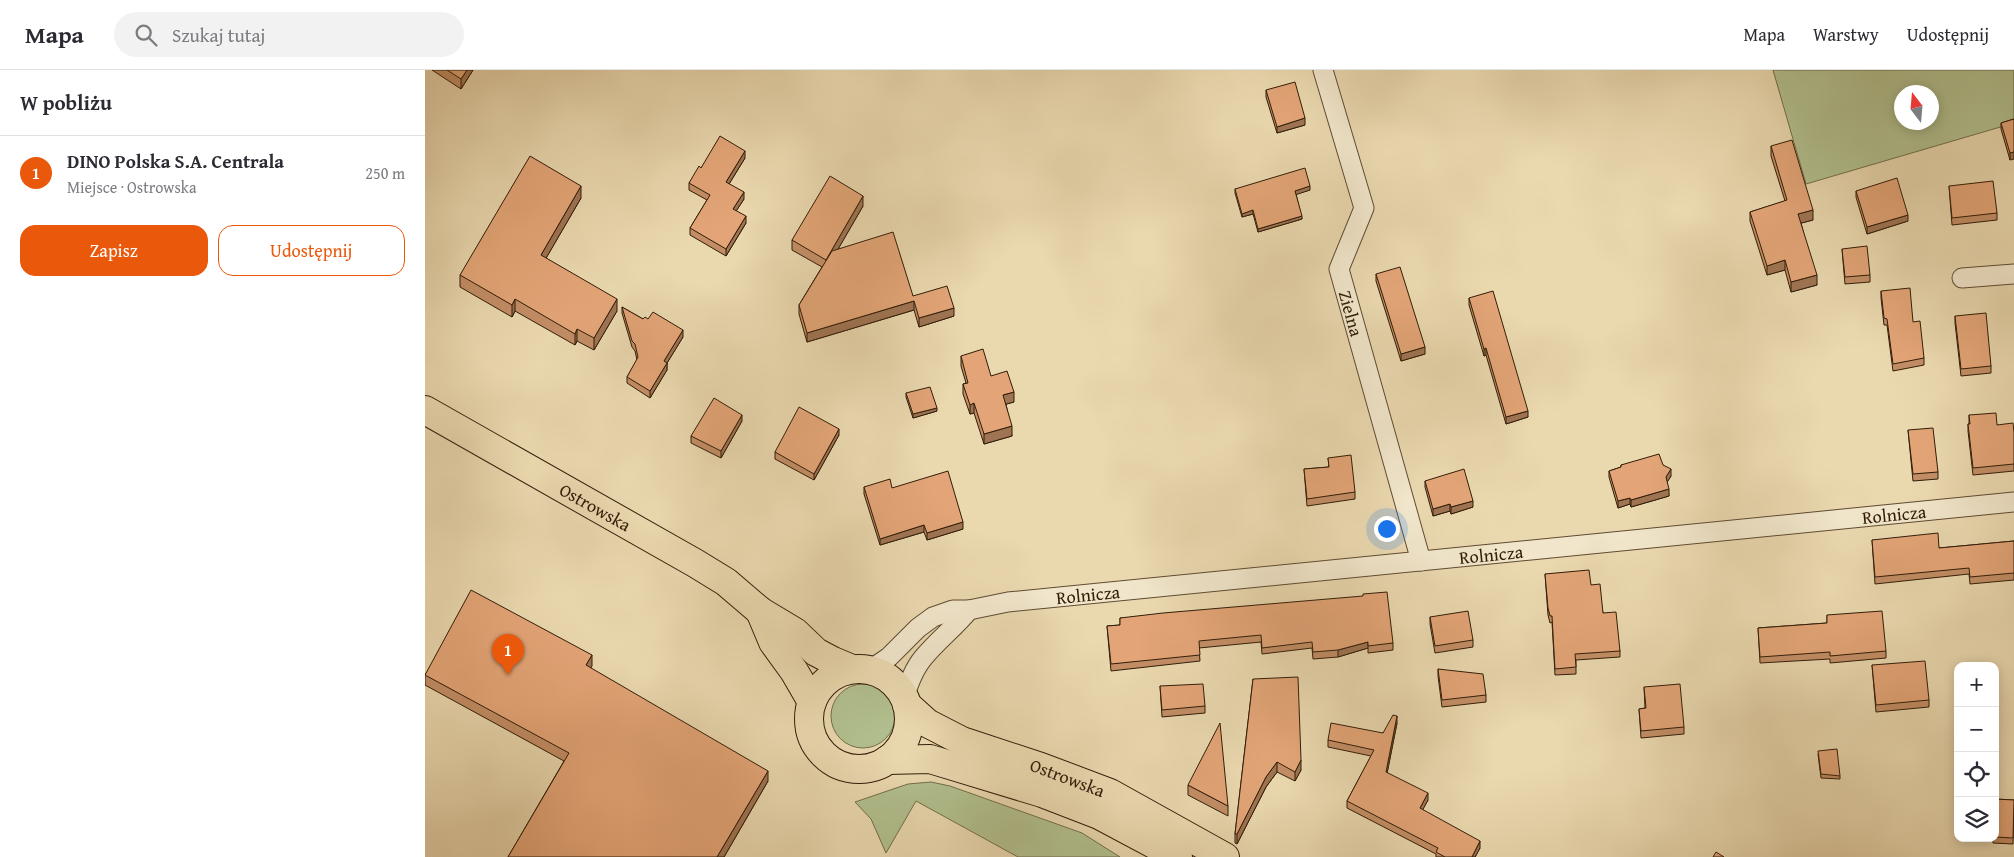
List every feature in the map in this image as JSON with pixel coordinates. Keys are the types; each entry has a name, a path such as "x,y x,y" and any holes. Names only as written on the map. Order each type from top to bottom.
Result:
{"main road":[{"name":"Ostrowska","path":"425,410 695,563 725,582 760,611 795,632 816,652 833,661 861,669"},
{"name":"Ostrowska","path":"760,611 773,642 812,702"},
{"path":"861,669 886,676 899,689 906,701 909,723 905,740 900,748 887,760 871,767 862,769 844,766 828,758 821,752 812,737 809,719 812,702 816,693 827,680 835,675 861,669"},
{"name":"Ostrowska","path":"906,701 927,723 962,741 1041,767 1109,793 1225,857"},
{"name":"Ostrowska","path":"887,760 930,759 1043,793 1099,816 1178,857"}],"street":[{"name":"Zielna","path":"1323,70 1364,208 1339,269 1421,561"},
{"path":"1962,278 2014,274"},
{"name":"Rolnicza","path":"861,669 889,657 918,628 933,617 953,610 969,610 994,604 2014,502"},
{"path":"906,701 912,674 923,658 969,610"}],"green space":[{"path":"1773,70 2014,70 2014,123 1806,184"},
{"path":"863,684 881,690 889,698 895,716 889,734 881,742 863,748 845,742 837,734 831,716 837,698 845,690"},
{"path":"931,782 950,786 1082,833 1120,857 1018,857 916,801 886,853 871,819 855,802 908,784"}],"building":[{"path":"447,70 467,70 461,79"},
{"path":"1295,82 1305,118 1277,127 1266,90"},
{"path":"2014,119 2014,152 2010,153 2001,123"},
{"path":"720,136 745,151 726,182 744,192 733,209 746,216 726,249 690,228 710,195 689,183 699,166 701,168"},
{"path":"1792,140 1813,210 1798,214 1817,275 1791,282 1785,260 1767,266 1750,212 1787,200 1771,146"},
{"path":"530,156 581,186 541,255 617,299 594,338 577,329 575,334 515,299 512,305 460,275"},
{"path":"1305,168 1310,186 1295,191 1302,216 1258,229 1253,210 1242,214 1235,189"},
{"path":"830,176 863,196 826,260 792,240"},
{"path":"1897,178 1908,215 1867,227 1856,191"},
{"path":"1993,181 1997,213 1952,218 1949,186"},
{"path":"893,232 913,296 947,286 954,308 919,318 914,301 807,333 799,305 832,251"},
{"path":"1867,246 1870,275 1845,277 1842,249"},
{"path":"1400,267 1425,347 1401,354 1376,274"},
{"path":"1910,288 1913,322 1920,321 1924,358 1893,364 1881,291"},
{"path":"1493,291 1528,411 1506,417 1469,298"},
{"path":"622,307 643,319 645,317 648,319 653,312 683,330 664,361 667,363 650,391 627,377 638,357"},
{"path":"1986,313 1991,366 1961,369 1955,316"},
{"path":"983,349 991,376 1007,371 1014,392 1003,395 1012,426 984,434 974,403 970,405 963,384 968,383 961,356"},
{"path":"930,387 937,408 913,414 906,393"},
{"path":"714,398 742,415 721,451 691,436"},
{"path":"799,407 839,429 814,474 775,452"},
{"path":"1996,413 1997,425 2013,423 2014,464 1973,468 1968,424 1970,424 1969,415"},
{"path":"1933,428 1938,472 1913,474 1908,430"},
{"path":"1659,454 1663,465 1671,469 1666,477 1669,489 1631,500 1630,498 1618,501 1609,471 1621,467 1621,465"},
{"path":"1351,455 1355,492 1307,499 1304,469 1329,467 1328,458"},
{"path":"1464,469 1473,501 1451,507 1450,504 1433,509 1425,481"},
{"path":"948,471 963,522 927,533 924,525 880,539 864,487 890,479 892,488"},
{"path":"1938,533 1939,548 2014,541 2014,573 1970,577 1969,568 1875,577 1872,540"},
{"path":"1589,570 1591,585 1600,584 1603,613 1616,612 1620,651 1575,654 1576,667 1555,669 1552,616 1550,616 1548,608 1545,574"},
{"path":"471,590 592,655 586,665 768,771 717,857 508,857 569,753 425,675"},
{"path":"1387,592 1393,643 1368,646 1368,642 1338,650 1313,652 1312,642 1262,648 1261,635 1199,641 1200,655 1111,664 1107,626 1120,625 1120,618 1363,596 1363,594"},
{"path":"1468,611 1473,640 1435,646 1430,617"},
{"path":"1882,611 1886,651 1830,656 1830,652 1760,657 1758,628 1827,623 1827,615"},
{"path":"1925,661 1929,700 1876,705 1872,665"},
{"path":"1438,669 1483,674 1486,695 1442,700"},
{"path":"1298,677 1301,760 1295,772 1277,762 1266,777 1237,834 1235,834 1253,679"},
{"path":"1203,684 1205,706 1162,710 1160,686"},
{"path":"1680,684 1684,727 1641,731 1639,709 1646,708 1644,687"},
{"path":"1393,715 1397,716 1386,772 1428,793 1420,808 1480,841 1472,857 1445,857 1436,852 1438,848 1347,801 1374,750 1328,740 1331,723 1383,733"},
{"path":"1220,723 1228,806 1188,785"},
{"path":"1837,749 1840,776 1821,774 1818,751"},
{"path":"1999,799 2014,800 2013,838 1999,837"},
{"path":"1716,852 1724,857 1713,857"}],"place":[{"name":"DINO Polska S.A. Centrala","path":"508,675"}]}
